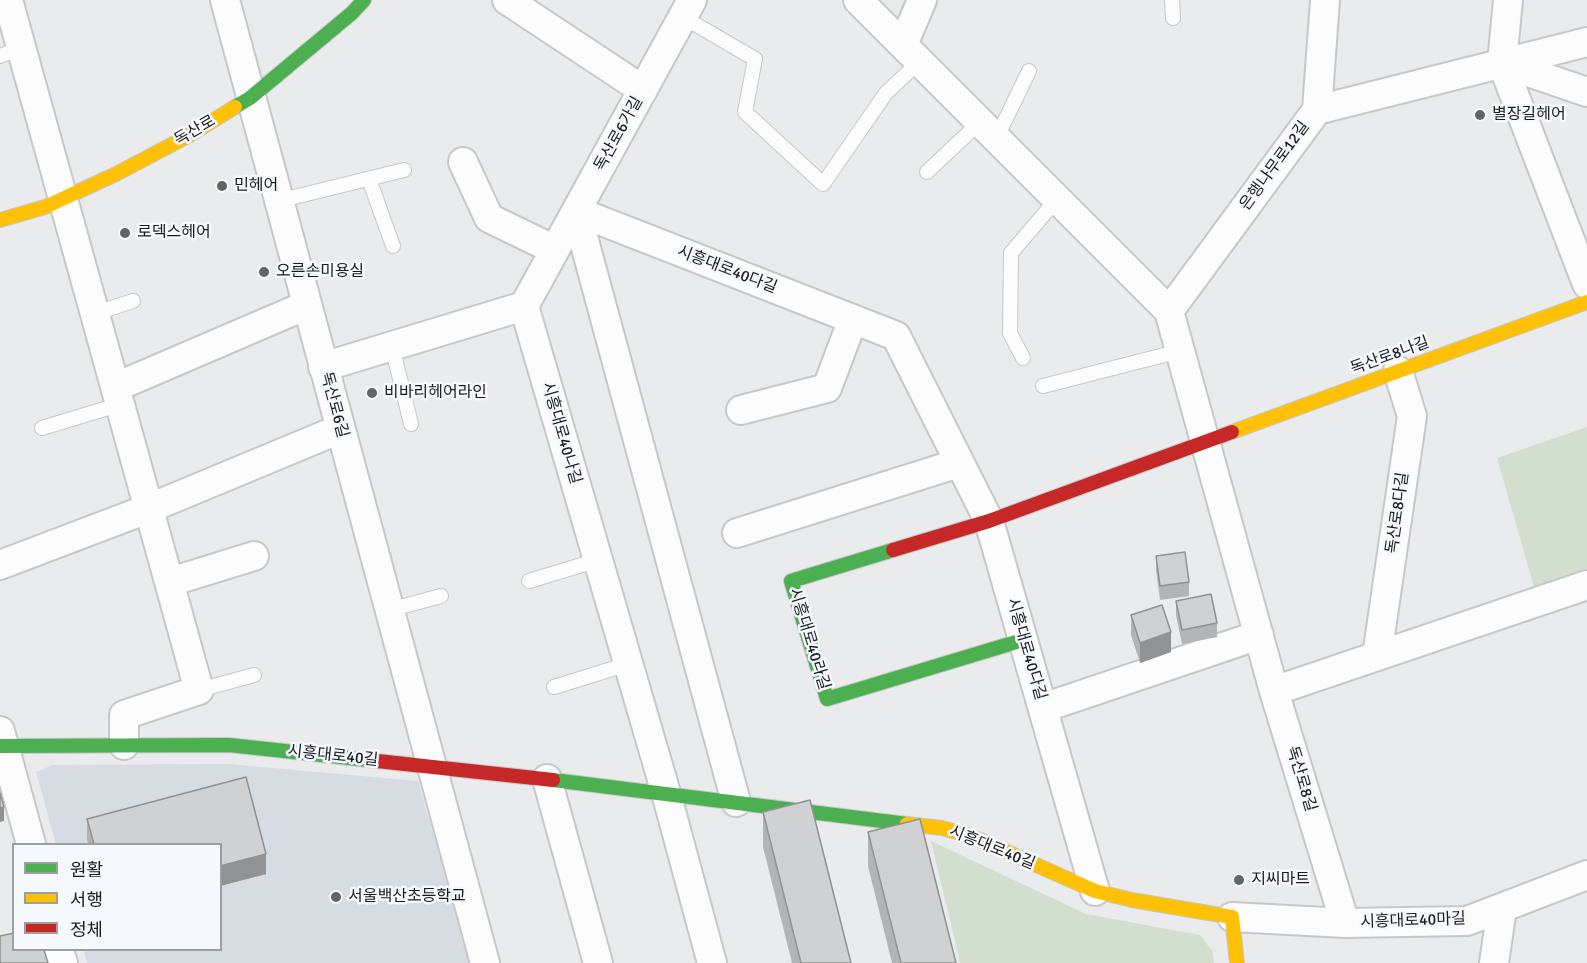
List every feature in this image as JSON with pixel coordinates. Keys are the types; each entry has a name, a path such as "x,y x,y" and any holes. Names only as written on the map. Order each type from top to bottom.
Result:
{"street":[{"name":"독산로6길","path":"225,0 485,963"},
{"name":"독산로","path":"0,220 45,207 137,164 188,136 250,98 352,13 364,0"},
{"path":"507,0 643,90"},
{"name":"독산로8길","path":"858,0 1168,312 1274,691 1345,923"},
{"path":"911,53 922,0"},
{"name":"은행나무로12길","path":"1168,312 1317,110 1325,0"},
{"path":"1508,0 1502,63 1587,284"},
{"path":"17,2 11,52 64,198 200,690 123,715 124,745"},
{"name":"독산로6가길","path":"524,306 687,8"},
{"path":"1317,110 1587,42"},
{"path":"1502,63 1587,92"},
{"path":"463,162 489,218 555,250"},
{"path":"576,211 736,802"},
{"name":"시흥대로40다길","path":"576,211 896,336 989,521 1095,891"},
{"name":"독산로8나길","path":"1204,441 1587,302"},
{"path":"119,395 307,305"},
{"path":"323,367 524,306"},
{"name":"시흥대로40나길","path":"524,306 666,793"},
{"path":"741,410 827,388 853,319"},
{"name":"독산로8다길","path":"1377,656 1412,416 1398,371"},
{"path":"0,565 150,508 340,429"},
{"path":"989,521 1204,441"},
{"path":"737,533 959,463"},
{"name":"시흥대로40라길","path":"989,521 791,581 827,699 1023,640"},
{"path":"170,582 254,556"},
{"path":"1274,691 1587,585"},
{"path":"1043,708 1259,635"},
{"path":"1,741 31,843"},
{"name":"시흥대로40길","path":"1,741 124,745 229,745 547,779 942,828 971,836 1095,891 1132,900 1232,917"},
{"path":"547,779 598,963"},
{"path":"666,793 712,963"},
{"name":"시흥대로40마길","path":"1232,917 1345,923 1467,921 1587,876"},
{"path":"1494,963 1502,908"},
{"path":"1232,917 1237,963"}],"lane":[{"path":"1172,0 1173,18"},
{"name":"독산로6가길","path":"687,8 755,59 745,112 823,184 911,53"},
{"path":"927,172 988,130 1029,71"},
{"path":"278,201 404,170"},
{"path":"369,178 393,246"},
{"path":"1023,358 1011,333 1011,253 1057,199"},
{"path":"96,313 133,301"},
{"path":"392,346 411,424"},
{"path":"1043,386 1180,351"},
{"path":"42,428 119,395"},
{"path":"529,580 598,560"},
{"path":"389,610 441,596"},
{"path":"554,687 628,664"},
{"path":"200,690 254,675"}],"shaded area":[{"name":"서울백산초등학교","path":"228,764 418,781 471,963 87,963 84,951 222,951 222,843 56,843 36,772 53,765"}],"green space":[{"path":"1587,427 1587,569 1534,587 1497,458"},
{"path":"931,841 1086,914 1200,935 1213,952 1214,963 960,963"}],"building":[{"path":"1185,552 1189,582 1160,586 1156,556"},
{"path":"1211,594 1217,623 1182,630 1176,601"},
{"path":"1162,605 1171,632 1140,643 1131,615"},
{"path":"246,777 266,854 222,865 222,843 94,843 87,819"},
{"path":"0,793 4,807 0,808"},
{"path":"810,800 851,963 801,963 763,812"},
{"path":"920,819 956,963 901,963 868,832"},
{"path":"12,933 12,951 44,951 48,963 0,963 0,936"}],"traffic: fast":[{"path":"235,107 250,98 352,13 364,0"},
{"path":"893,550 791,581 827,699 1023,640"},
{"path":"0,746 229,745 368,760"},
{"path":"553,780 907,824"}],"traffic: slow":[{"path":"0,220 45,207 116,174 188,136 235,107"},
{"path":"1232,432 1587,302"},
{"path":"907,824 942,828 971,836 1095,891 1132,900 1232,917 1237,963"}],"traffic: jam":[{"path":"893,550 989,521 1232,432"},
{"path":"368,760 553,780"}],"place":[{"name":"별장길헤어","path":"1480,115"},
{"name":"민헤어","path":"222,186"},
{"name":"로덱스헤어","path":"125,233"},
{"name":"오른손미용실","path":"264,272"},
{"name":"비바리헤어라인","path":"372,393"},
{"name":"지씨마트","path":"1239,880"},
{"name":"서울백산초등학교","path":"336,897"}]}
